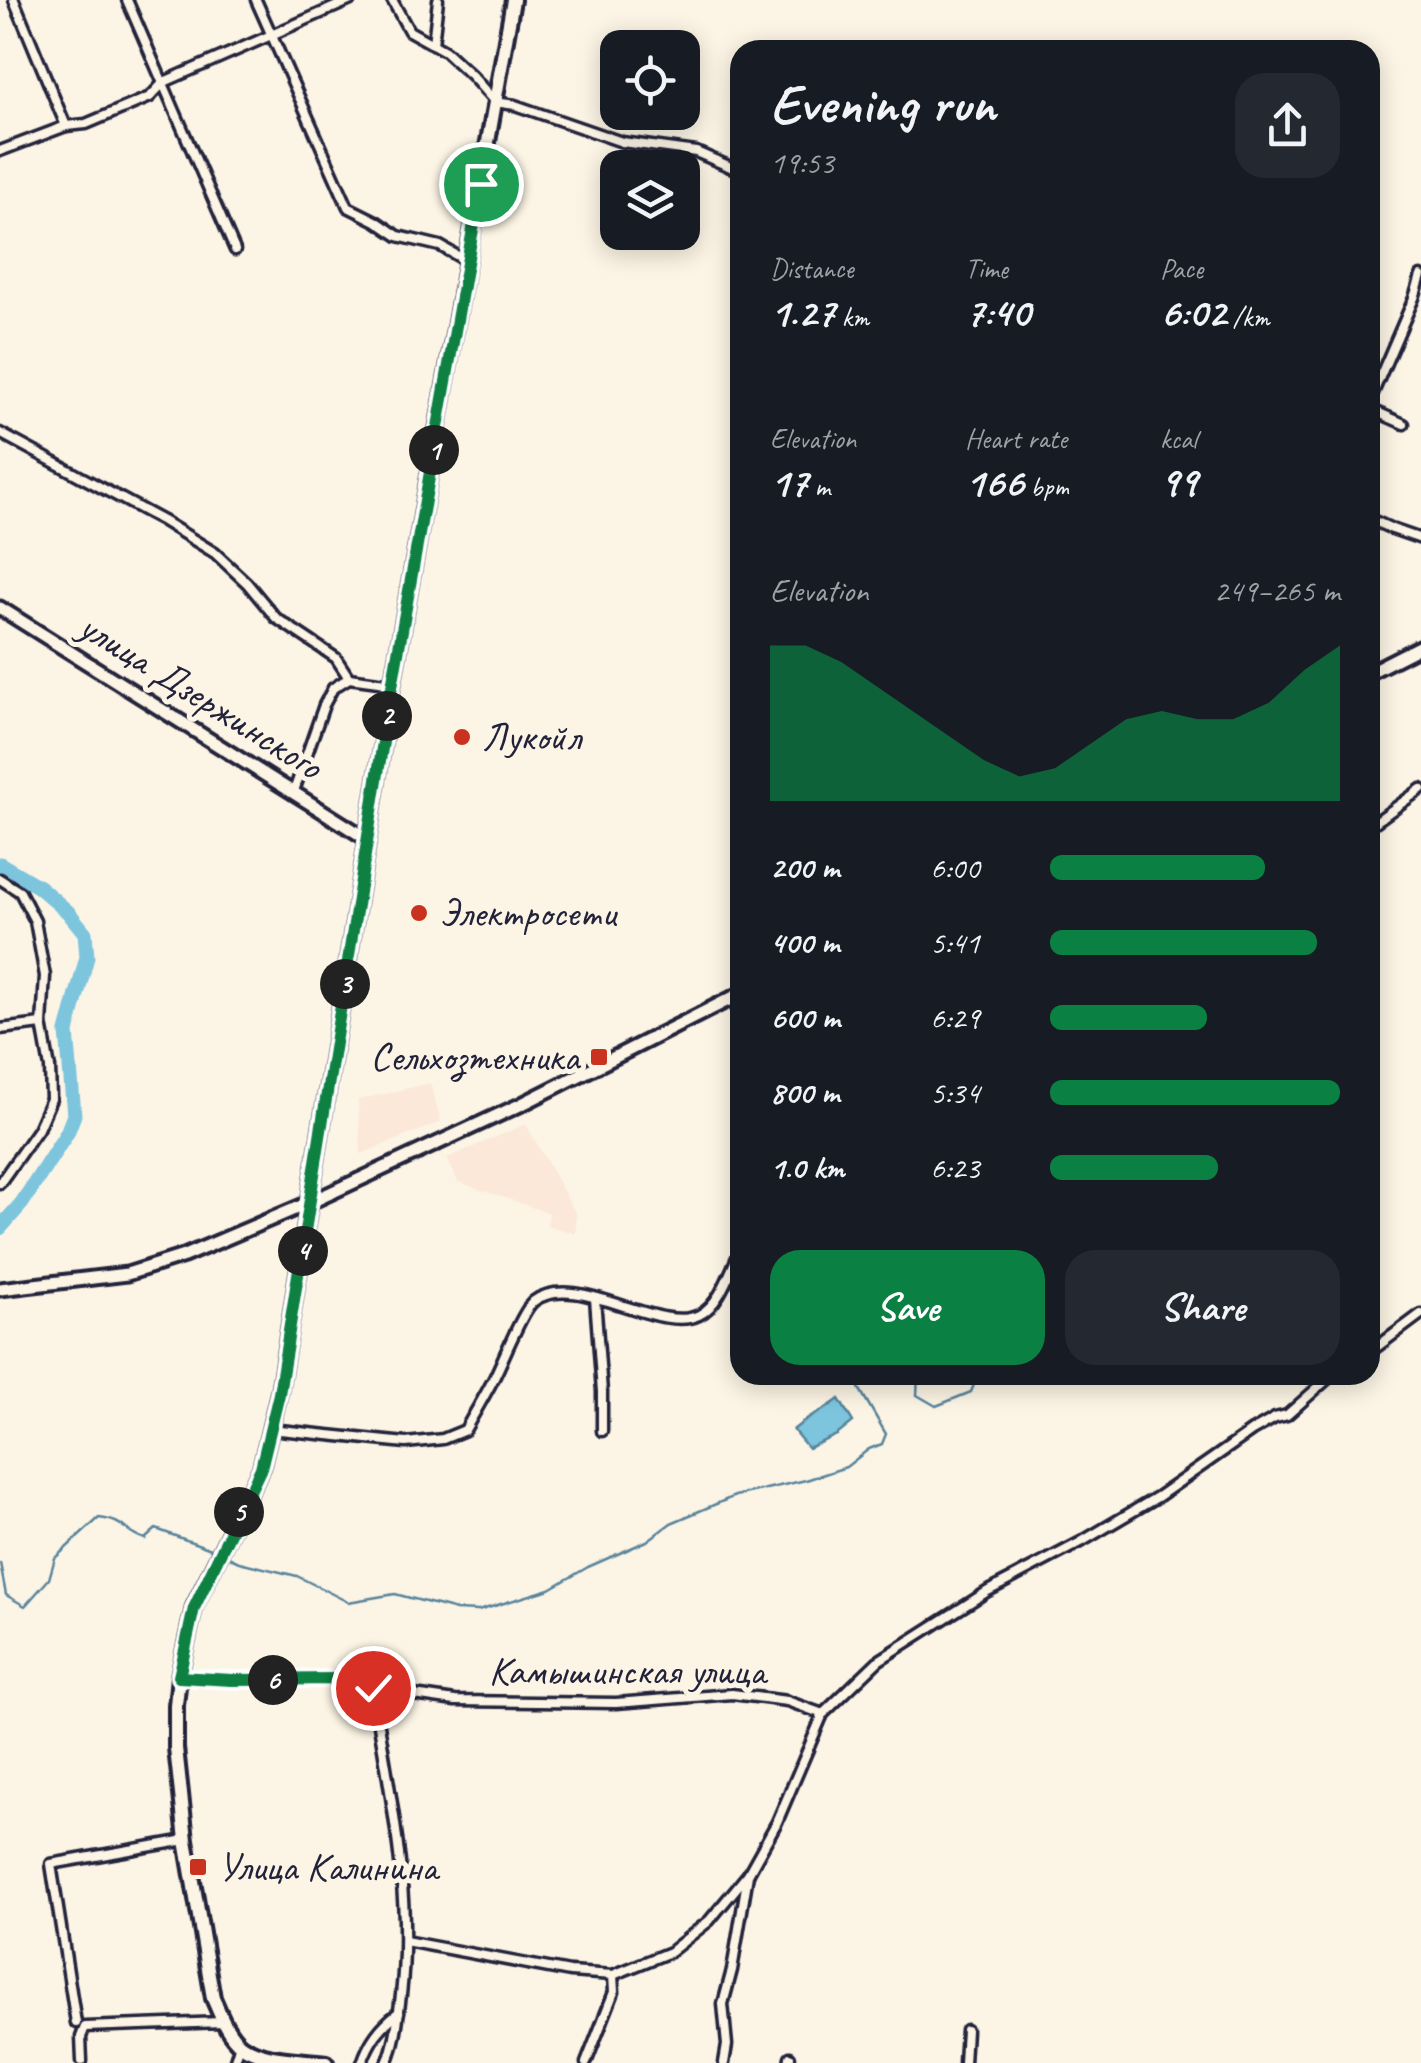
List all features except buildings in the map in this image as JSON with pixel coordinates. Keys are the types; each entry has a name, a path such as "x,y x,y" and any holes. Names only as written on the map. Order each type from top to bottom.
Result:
{"main road":[{"path":"326,2063 263,2054 240,2044 223,2022 213,1998 186,1840 176,1748 176,1705 194,1608 261,1468 279,1394 393,684 513,0"}],"street":[{"path":"14,0 66,126"},
{"path":"127,0 235,250"},
{"path":"256,0 348,207 398,236 440,246 463,259 466,265"},
{"path":"0,151 66,126 86,124 150,97 164,82 351,0"},
{"path":"392,0 409,30 445,51 495,102 515,105 622,142 696,152 730,167"},
{"path":"433,44 438,0"},
{"path":"1380,377 1421,276"},
{"path":"1380,414 1404,424"},
{"path":"0,433 163,521 215,554 247,583 276,618 336,658 349,678"},
{"path":"1380,523 1421,539"},
{"name":"улица Дзержинского","path":"0,608 368,839"},
{"path":"1380,667 1421,646"},
{"path":"294,792 333,688 349,678 393,684"},
{"path":"1380,819 1421,789"},
{"path":"0,879 20,892 36,920 45,976 42,1024 51,1099 38,1128 0,1182"},
{"path":"0,1289 128,1274 184,1256 522,1104 730,999"},
{"path":"0,1029 42,1024"},
{"path":"270,1429 406,1443 443,1439 466,1430 530,1303 551,1292 596,1298 676,1320 699,1316 714,1302 730,1271"},
{"path":"596,1298 602,1432"},
{"path":"1380,1345 1421,1314"},
{"path":"405,1940 570,1972 613,1975 670,1952 709,1921 748,1874 776,1822 823,1714 878,1661 988,1591 1159,1496 1252,1431 1287,1415 1321,1385"},
{"name":"Камышинская улица","path":"179,1677 335,1679 455,1701 616,1703 732,1694 787,1701 823,1714"},
{"path":"373,1688 403,1883 405,1940 399,2012 387,2063"},
{"path":"76,2023 51,1864 186,1840"},
{"path":"724,2063 723,2004 748,1874"},
{"path":"586,2063 614,1992 613,1975"},
{"path":"362,2063 369,2042 399,2012"},
{"path":"82,2061 81,2037 86,2027 223,2022"},
{"path":"964,2063 966,2030"},
{"path":"234,2063 240,2044"}],"shaded area":[{"path":"430,1083 441,1122 361,1154 358,1100"},
{"path":"526,1124 576,1214 576,1234 547,1225 549,1213 458,1182 447,1158"}],"water":[{"path":"839,1399 853,1422 837,1435 808,1448 793,1430"}],"waterway":[{"path":"0,864 39,887 68,912 85,933 87,957 67,1032 74,1115 67,1133 22,1203 0,1228"},
{"path":"226,1556 297,1576 348,1602 395,1594 456,1610 478,1611 550,1589 647,1541 671,1523 735,1496 846,1467 882,1444 886,1434 860,1385"},
{"path":"918,1385 917,1395 936,1406 971,1392 974,1385"},
{"path":"0,1563 6,1595 25,1606 49,1579 55,1558 99,1518 145,1539 156,1529 214,1550"}],"place":[{"name":"Лукойл","path":"462,737"},
{"name":"Электросети","path":"419,913"},
{"name":"Сельхозтехника","path":"599,1057"},
{"name":"Улица Калинина","path":"198,1867"}],"route":[{"path":"373,1688 335,1679 179,1677 194,1608 261,1468 279,1394 390,698 481,184"}]}
